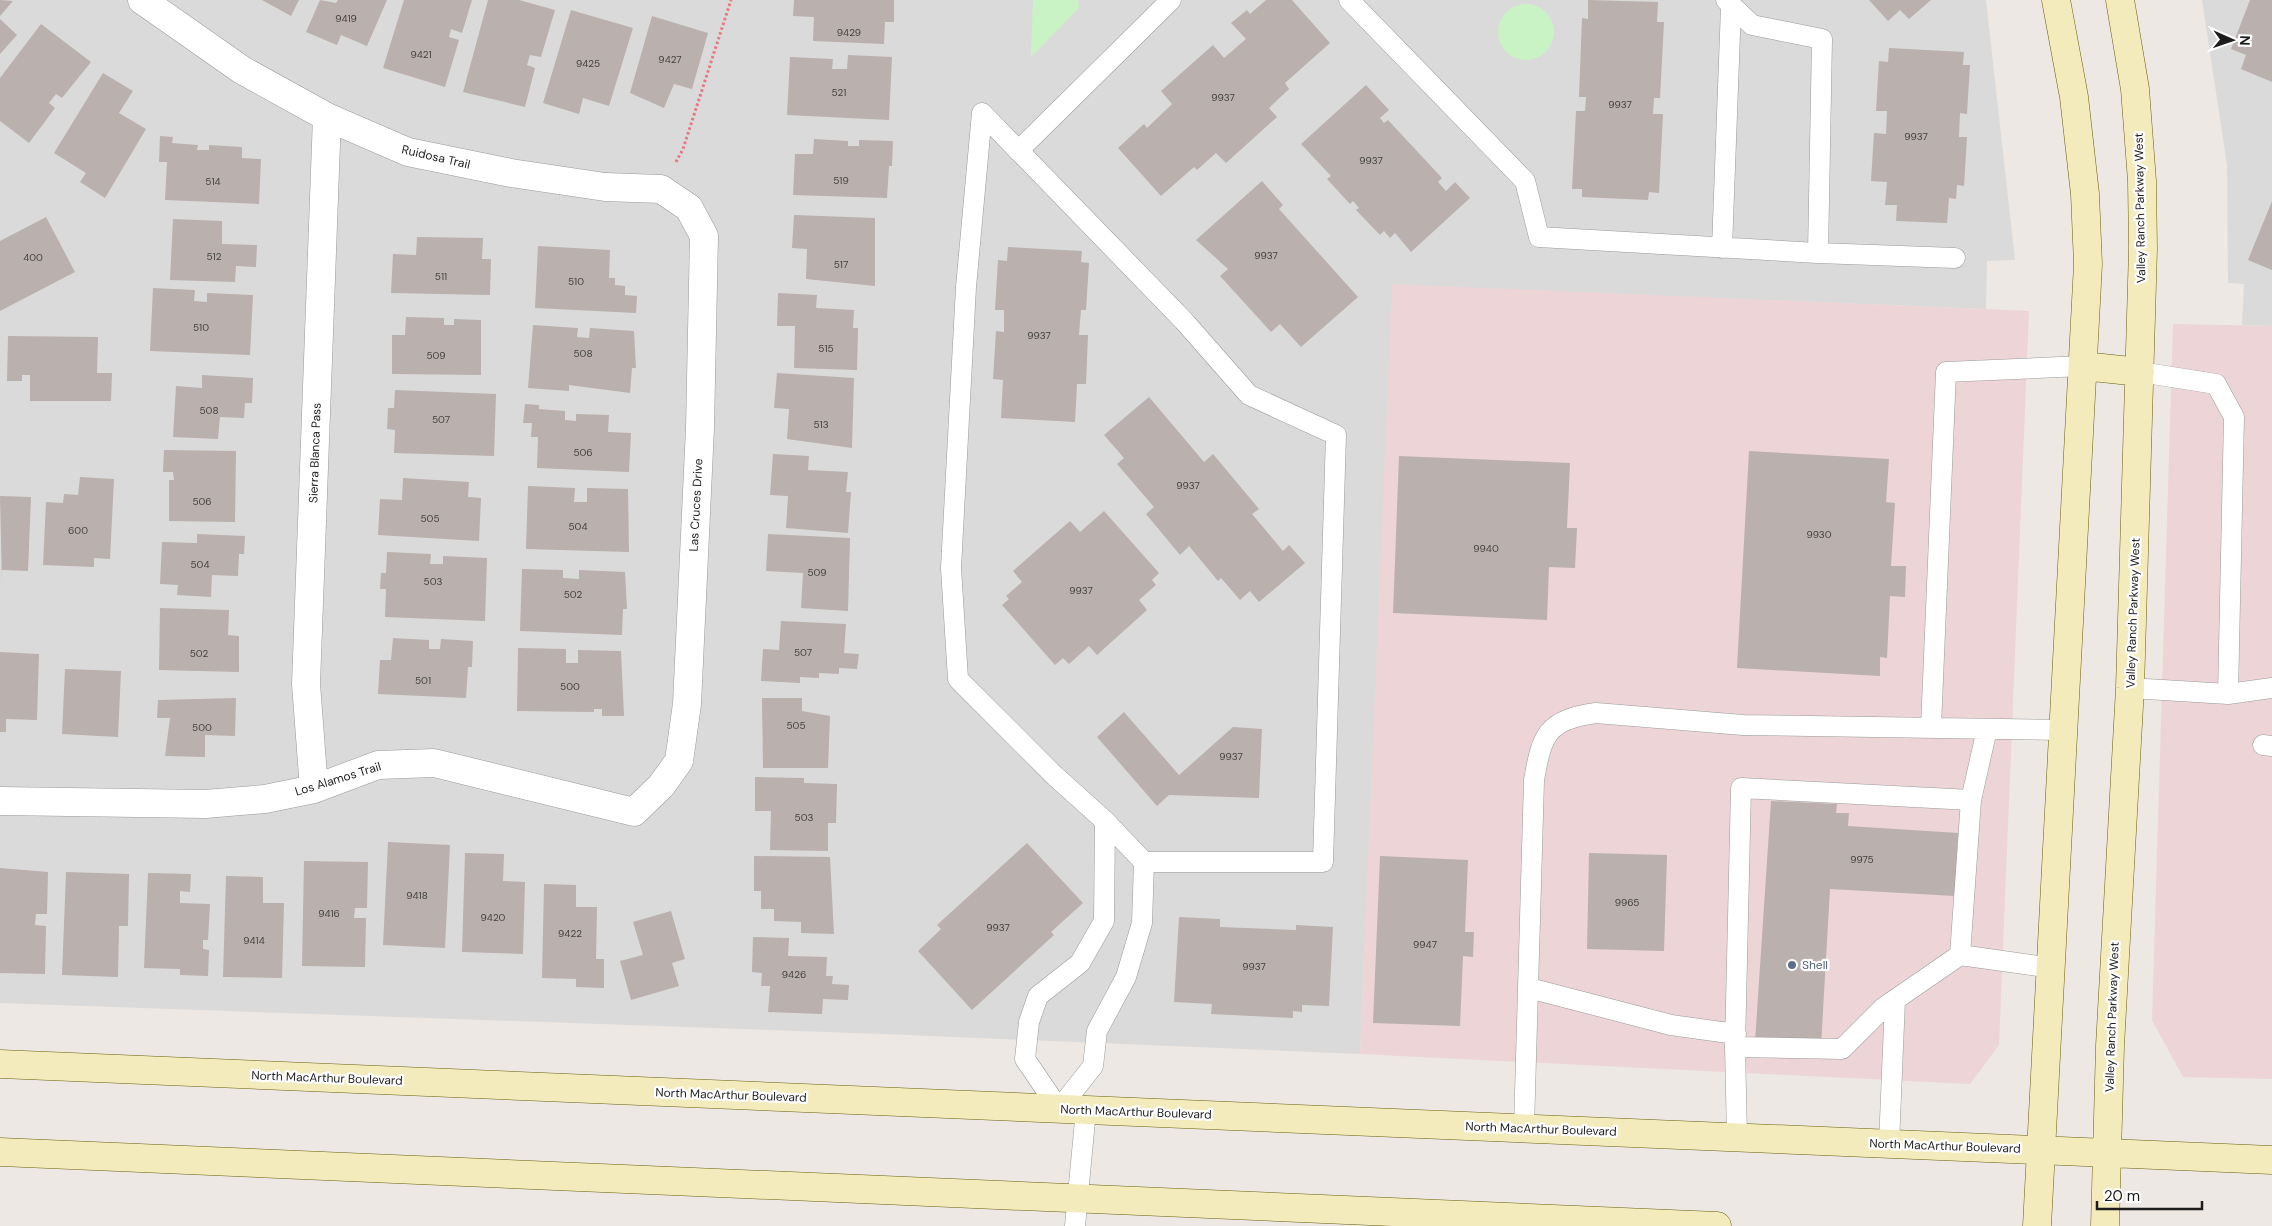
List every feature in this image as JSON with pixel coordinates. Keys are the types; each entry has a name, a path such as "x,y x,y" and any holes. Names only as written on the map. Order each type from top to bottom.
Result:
{"main road":[{"path":"2037,1226 2088,264 2085,194 2074,97 2056,0"},
{"name":"Valley Ranch Parkway West","path":"2105,1226 2110,1046 2130,688 2143,249 2142,181 2135,90 2120,0"},
{"path":"2083,366 2140,372"},
{"name":"North MacArthur Boulevard","path":"0,1064 2272,1160"},
{"path":"0,1152 1076,1198 1416,1220 1717,1226"}],"street":[{"name":"Ruidosa Trail","path":"142,0 242,70 327,117 408,152 511,173 577,183 605,187 661,189"},
{"name":"Sierra Blanca Pass","path":"314,789 306,684 327,117"},
{"name":"Las Cruces Drive","path":"661,189 689,208 704,236 697,497 687,704 679,761"},
{"name":"Los Alamos Trail","path":"0,801 205,804 265,799 314,789 378,765 434,763 634,812 661,786 679,761"}],"lane":[{"path":"1018,151 1171,0"},
{"path":"1349,0 1525,181 1539,237 1818,253 1955,258"},
{"path":"1722,248 1728,3"},
{"path":"1728,3 1752,25 1822,39 1818,253"},
{"path":"1105,821 1104,921 1080,963 1038,996 1029,1022 1025,1059 1059,1109 1093,1066 1097,1031 1126,977 1142,923 1144,862 1105,821 1055,776 958,679 951,568 966,287 982,113 1184,321 1249,395 1336,435 1323,862 1144,862"},
{"path":"1931,727 1946,372 2083,366"},
{"path":"2140,372 2216,384 2234,417 2228,694"},
{"path":"2130,688 2228,694 2272,688"},
{"path":"1524,1128 1534,780 1539,750 1546,735 1560,722 1574,716 1596,713 1743,725 2064,730"},
{"path":"1960,955 1971,800 1987,729"},
{"path":"1737,1137 1736,1041 1741,788 1971,800"},
{"path":"1529,988 1736,1041 1842,1049 1883,1008 1960,955 2052,968"},
{"path":"1889,1144 1895,1000"},
{"path":"1075,1226 1076,1198 1086,1110"}],"path":[{"path":"661,189 683,149 731,0"}],"shaded area":[{"path":"0,0 1986,0 2015,260 1987,261 1986,309 1393,285 1360,1054 882,1034 0,1003"},
{"path":"2202,0 2272,0 2272,326 2242,325 2244,284 2228,283 2227,165"},
{"path":"1392,284 2029,311 1999,1045 1970,1084 1360,1054"},
{"path":"2173,324 2272,326 2272,1079 2183,1077 2152,1020"}],"green space":[{"path":"1033,0 1078,0 1079,8 1031,57"},
{"path":"1526,4 1537,6 1546,12 1552,21 1554,32 1552,43 1546,52 1537,58 1526,60 1515,58 1506,52 1500,43 1498,32 1500,21 1506,12 1515,6"}],"building":[{"path":"0,0 13,1 0,16"},
{"path":"262,0 299,0 291,16"},
{"path":"320,0 336,3 338,0 387,0 367,46 341,35 337,45 306,32"},
{"path":"404,0 472,0 462,33 451,29 449,37 459,40 445,87 383,68"},
{"path":"488,0 519,0 555,10 541,57 530,55 527,65 535,68 525,107 463,92"},
{"path":"794,0 894,0 894,22 885,22 884,44 813,41 814,17 793,16"},
{"path":"1266,0 1292,0 1330,43 1285,83 1289,89 1269,108 1277,117 1226,163 1216,153 1197,170 1194,167 1161,196 1118,148 1144,124 1147,128 1172,104 1161,91 1213,45 1224,58 1246,39 1231,23 1247,10 1250,14"},
{"path":"1588,0 1658,2 1657,22 1664,22 1660,98 1654,98 1653,114 1663,114 1659,193 1649,192 1648,200 1582,197 1582,189 1572,189 1576,111 1585,111 1586,97 1579,97 1582,18 1588,19"},
{"path":"1869,0 1931,0 1909,19 1900,10 1888,21"},
{"path":"2250,0 2272,0 2272,82 2241,69 2246,55 2231,49"},
{"path":"571,10 633,28 609,106 583,98 579,114 543,103"},
{"path":"652,16 708,33 692,89 674,84 664,108 630,93"},
{"path":"0,19 17,35 0,54"},
{"path":"41,24 91,62 62,98 56,94 49,103 55,108 29,143 0,121 0,78"},
{"path":"1889,48 1964,52 1963,65 1970,65 1967,114 1960,113 1959,137 1967,137 1964,186 1957,185 1956,199 1949,198 1947,223 1896,221 1897,205 1885,205 1887,182 1871,181 1874,133 1886,134 1887,111 1876,111 1879,61 1888,62"},
{"path":"848,55 892,57 889,120 787,115 790,57 833,59 832,69 847,69"},
{"path":"103,73 133,91 119,113 146,129 105,198 80,182 86,173 54,153"},
{"path":"1366,85 1389,110 1380,118 1384,123 1388,120 1442,178 1438,182 1446,191 1455,182 1470,198 1411,252 1395,233 1390,238 1384,231 1380,235 1356,210 1359,208 1353,201 1350,204 1327,179 1331,176 1301,144"},
{"path":"160,136 173,137 172,143 198,145 197,150 209,150 209,145 242,147 242,158 261,159 259,204 165,200 167,162 159,162"},
{"path":"814,139 848,141 848,146 859,146 859,140 893,141 892,166 889,166 887,198 793,195 795,154 813,154"},
{"path":"1262,181 1283,205 1279,209 1358,297 1301,347 1280,324 1271,332 1220,276 1228,269 1196,240"},
{"path":"2272,201 2272,270 2248,260"},
{"path":"794,215 875,218 875,286 806,279 807,249 792,248"},
{"path":"46,217 75,272 0,311 0,241"},
{"path":"173,219 222,221 222,244 257,245 256,267 236,266 235,282 170,280"},
{"path":"417,237 483,238 482,259 491,259 490,295 391,293 393,254 416,255"},
{"path":"538,246 610,250 609,278 615,278 615,285 625,286 625,295 637,296 636,313 535,308"},
{"path":"1008,247 1082,251 1081,262 1089,263 1086,310 1081,310 1079,335 1088,335 1086,384 1077,384 1075,422 1001,418 1003,380 993,379 996,331 1004,332 1004,310 995,310 998,260 1007,261"},
{"path":"153,288 195,290 194,301 207,302 207,293 253,295 250,355 150,351"},
{"path":"778,293 817,295 816,308 854,310 853,328 858,328 857,370 794,368 795,326 777,326"},
{"path":"406,317 444,318 444,325 454,325 454,319 481,320 481,375 392,374 392,335 405,335"},
{"path":"533,325 578,328 577,337 589,338 590,328 634,331 636,368 632,368 630,393 569,385 569,391 528,388"},
{"path":"8,336 98,337 97,373 112,373 111,401 30,401 30,375 22,375 22,381 7,381"},
{"path":"777,373 854,378 852,448 787,439 789,409 774,408"},
{"path":"202,375 253,378 252,403 245,403 244,418 220,417 218,439 173,437 176,386 202,388"},
{"path":"395,390 496,394 494,456 394,453 395,430 387,429 388,408 394,408"},
{"path":"1149,397 1204,462 1213,454 1259,509 1252,514 1283,551 1289,545 1305,563 1259,602 1250,591 1240,600 1221,578 1218,581 1189,546 1180,555 1146,514 1154,507 1117,464 1124,458 1104,435"},
{"path":"525,404 539,405 539,409 565,411 565,420 576,421 576,414 609,415 608,432 631,433 629,472 537,468 538,437 531,437 532,423 523,423"},
{"path":"164,450 236,451 235,522 169,521 169,480 174,480 173,472 163,472"},
{"path":"1749,451 1889,459 1886,502 1895,503 1891,566 1906,566 1905,597 1890,596 1887,658 1880,657 1880,676 1737,668"},
{"path":"773,454 809,456 808,470 848,472 846,492 851,492 848,533 786,528 788,496 770,495"},
{"path":"1399,456 1570,463 1567,528 1577,528 1575,568 1549,567 1547,620 1393,613"},
{"path":"80,477 114,479 110,559 94,558 94,567 43,565 46,502 63,503 64,494 78,495"},
{"path":"403,478 469,482 468,497 481,498 479,541 378,535 380,499 402,500"},
{"path":"528,486 575,488 574,502 587,502 587,488 628,489 629,552 526,549"},
{"path":"0,496 31,497 28,571 2,570 2,583"},
{"path":"1104,511 1159,573 1152,580 1156,585 1139,600 1147,610 1097,655 1089,646 1069,664 1063,658 1055,665 1002,605 1009,599 1006,596 1022,582 1013,571 1070,521 1080,532"},
{"path":"197,534 245,536 244,554 239,554 238,576 212,575 211,597 177,595 178,585 160,584 162,542 197,543"},
{"path":"768,534 850,538 848,611 801,608 803,573 766,571"},
{"path":"387,552 431,554 430,564 443,564 443,556 487,558 485,621 385,617 386,589 380,589 381,573 386,573"},
{"path":"522,569 563,570 563,578 579,579 579,570 625,572 627,609 623,609 622,635 520,631"},
{"path":"160,608 229,610 228,635 239,636 239,672 159,670"},
{"path":"781,621 846,624 844,653 859,654 857,669 839,668 839,674 819,673 819,678 800,677 800,683 761,681 763,649 779,650"},
{"path":"393,638 429,640 429,649 440,649 441,639 473,641 472,667 468,667 466,698 378,694 380,660 391,660"},
{"path":"518,648 566,649 566,663 578,663 578,650 621,651 624,716 602,716 602,709 594,709 594,712 517,711"},
{"path":"0,652 39,654 37,720 6,719 6,732 0,732"},
{"path":"65,669 121,671 118,737 62,734"},
{"path":"236,698 235,736 205,735 205,757 165,756 170,718 157,718 158,700"},
{"path":"762,698 802,698 802,711 830,716 828,768 763,768"},
{"path":"1124,712 1179,775 1233,727 1262,729 1259,798 1169,795 1157,806 1097,737"},
{"path":"755,777 804,778 804,783 837,784 836,823 828,823 828,851 770,850 771,811 755,811"},
{"path":"1771,801 1837,804 1836,813 1849,813 1848,826 1958,833 1955,896 1830,889 1821,1046 1755,1042"},
{"path":"388,842 450,845 445,948 383,945"},
{"path":"1027,843 1083,903 1051,932 1054,935 972,1010 918,951 941,929 937,925"},
{"path":"465,853 504,854 503,881 525,882 523,954 462,952"},
{"path":"1589,853 1667,855 1664,951 1587,949"},
{"path":"754,856 830,857 834,934 801,933 801,922 774,921 774,909 761,909 761,891 754,891"},
{"path":"1380,856 1468,860 1465,932 1474,932 1473,957 1463,956 1460,1026 1373,1023"},
{"path":"304,861 368,862 367,908 355,908 354,918 366,918 365,967 302,966"},
{"path":"0,868 48,872 47,914 36,914 35,925 46,926 45,974 0,973"},
{"path":"66,872 129,874 128,926 119,926 118,977 62,975"},
{"path":"148,873 191,874 190,892 180,891 180,903 210,904 208,940 203,940 203,949 209,950 208,976 180,975 180,969 144,968"},
{"path":"226,876 263,877 263,903 284,903 282,978 223,977"},
{"path":"544,884 576,885 576,907 597,907 596,959 604,959 604,988 576,987 576,979 542,978"},
{"path":"671,911 685,959 672,963 679,986 631,1000 620,961 643,955 633,922"},
{"path":"1179,917 1220,919 1220,927 1296,930 1296,925 1333,927 1329,1006 1302,1005 1302,1012 1293,1011 1293,1018 1211,1014 1212,1004 1174,1002"},
{"path":"753,937 789,938 788,956 827,957 826,976 833,976 832,984 849,985 848,1000 823,999 822,1014 768,1012 770,986 761,986 762,973 752,972"}],"place":[{"name":"Shell","path":"1792,965"}]}
